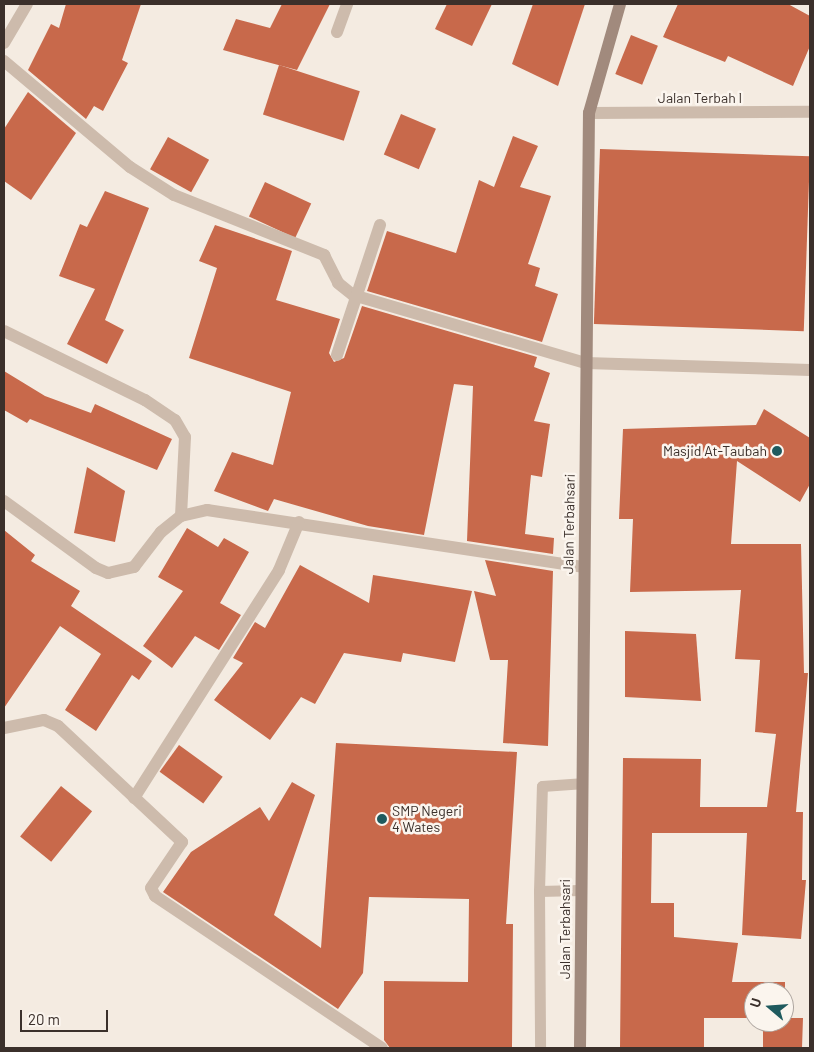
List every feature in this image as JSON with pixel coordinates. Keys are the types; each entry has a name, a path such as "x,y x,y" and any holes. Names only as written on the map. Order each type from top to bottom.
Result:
{"street":[{"path":"4,43 27,4"},
{"path":"337,32 348,4"},
{"name":"Jalan Terbahsari","path":"580,1048 580,783 589,113 620,4"},
{"path":"4,61 130,167 182,199 324,255 342,289 358,296 586,363 810,370"},
{"name":"Jalan Terbah I","path":"589,113 810,112"},
{"path":"337,355 380,225"},
{"path":"4,331 145,400 175,420 185,437 181,516"},
{"path":"4,501 96,568 108,573 134,567 161,532 181,516 207,510 299,522 583,567"},
{"path":"134,798 279,570 299,522"},
{"path":"4,728 52,722 182,842 151,888 155,896 382,1048"}],"lane":[{"path":"540,1048 539,891 542,786 580,783"},
{"path":"539,891 580,890"}],"building":[{"path":"66,4 141,4 122,60 128,63 103,111 94,106 86,119 28,70 51,24 59,28"},
{"path":"282,4 330,4 297,70 223,50 236,19 270,28"},
{"path":"447,4 492,4 472,46 435,29"},
{"path":"533,4 585,4 558,86 512,64"},
{"path":"678,4 788,4 810,16 810,46 793,86 728,56 725,62 663,37"},
{"path":"631,35 658,46 642,85 615,74"},
{"path":"279,65 360,91 344,141 263,114"},
{"path":"28,92 76,133 31,200 4,181 4,129"},
{"path":"401,114 436,129 419,169 384,155"},
{"path":"513,136 538,146 520,187 551,196 528,264 540,268 535,286 558,294 542,342 367,291 387,231 456,253 479,180 494,187"},
{"path":"168,137 209,160 191,192 150,169"},
{"path":"600,149 810,156 804,331 594,324"},
{"path":"265,182 311,204 295,238 249,216"},
{"path":"105,191 149,208 105,320 124,330 107,364 67,344 95,289 59,276 80,224 87,227"},
{"path":"215,225 292,251 276,300 340,319 329,353 334,362 344,358 362,306 537,357 534,367 550,373 534,421 550,424 542,477 531,475 525,534 554,538 553,554 467,541 473,386 454,384 424,535 368,526 274,499 268,511 214,491 232,452 273,465 291,392 189,358 217,268 199,261"},
{"path":"4,371 45,396 91,413 95,404 172,439 157,470 30,419 27,423 4,410"},
{"path":"764,409 810,438 810,484 800,502 737,461 731,544 801,544 804,673 808,673 796,812 803,812 802,880 806,880 801,939 742,935 747,833 652,833 651,903 674,903 674,937 738,943 732,982 744,982 744,1018 704,1018 704,1048 620,1048 623,758 701,759 700,807 767,807 776,734 755,732 760,660 735,659 741,590 630,592 633,519 619,519 623,429 756,425"},
{"path":"87,467 125,491 115,542 74,533"},
{"path":"187,528 218,547 224,538 249,552 220,603 241,615 219,650 195,636 172,668 143,646 183,591 158,577"},
{"path":"4,530 35,555 31,561 80,591 71,606 152,661 139,680 132,675 96,731 65,710 101,654 60,626 4,708"},
{"path":"485,560 553,571 548,746 503,743 508,660 490,660 474,591 496,596"},
{"path":"300,565 369,603 373,575 472,591 455,662 403,653 401,662 344,653 315,704 301,697 270,740 214,700 243,663 233,658 255,622 265,628"},
{"path":"625,631 696,634 701,701 625,697"},
{"path":"336,743 517,752 506,924 513,924 512,1048 390,1048 384,1040 384,981 468,982 469,899 369,897 363,973 338,1009 163,892 191,852 260,807 269,821 292,782 315,795 274,915 321,948"},
{"path":"179,745 223,777 203,803 160,772"},
{"path":"61,786 92,811 51,862 20,837"},
{"path":"794,1018 803,1018 802,1048 763,1048 763,1032 794,1032"}],"place":[{"name":"Masjid At-Taubah","path":"777,451"},
{"name":"SMP Negeri 4 Wates","path":"382,819"}]}
